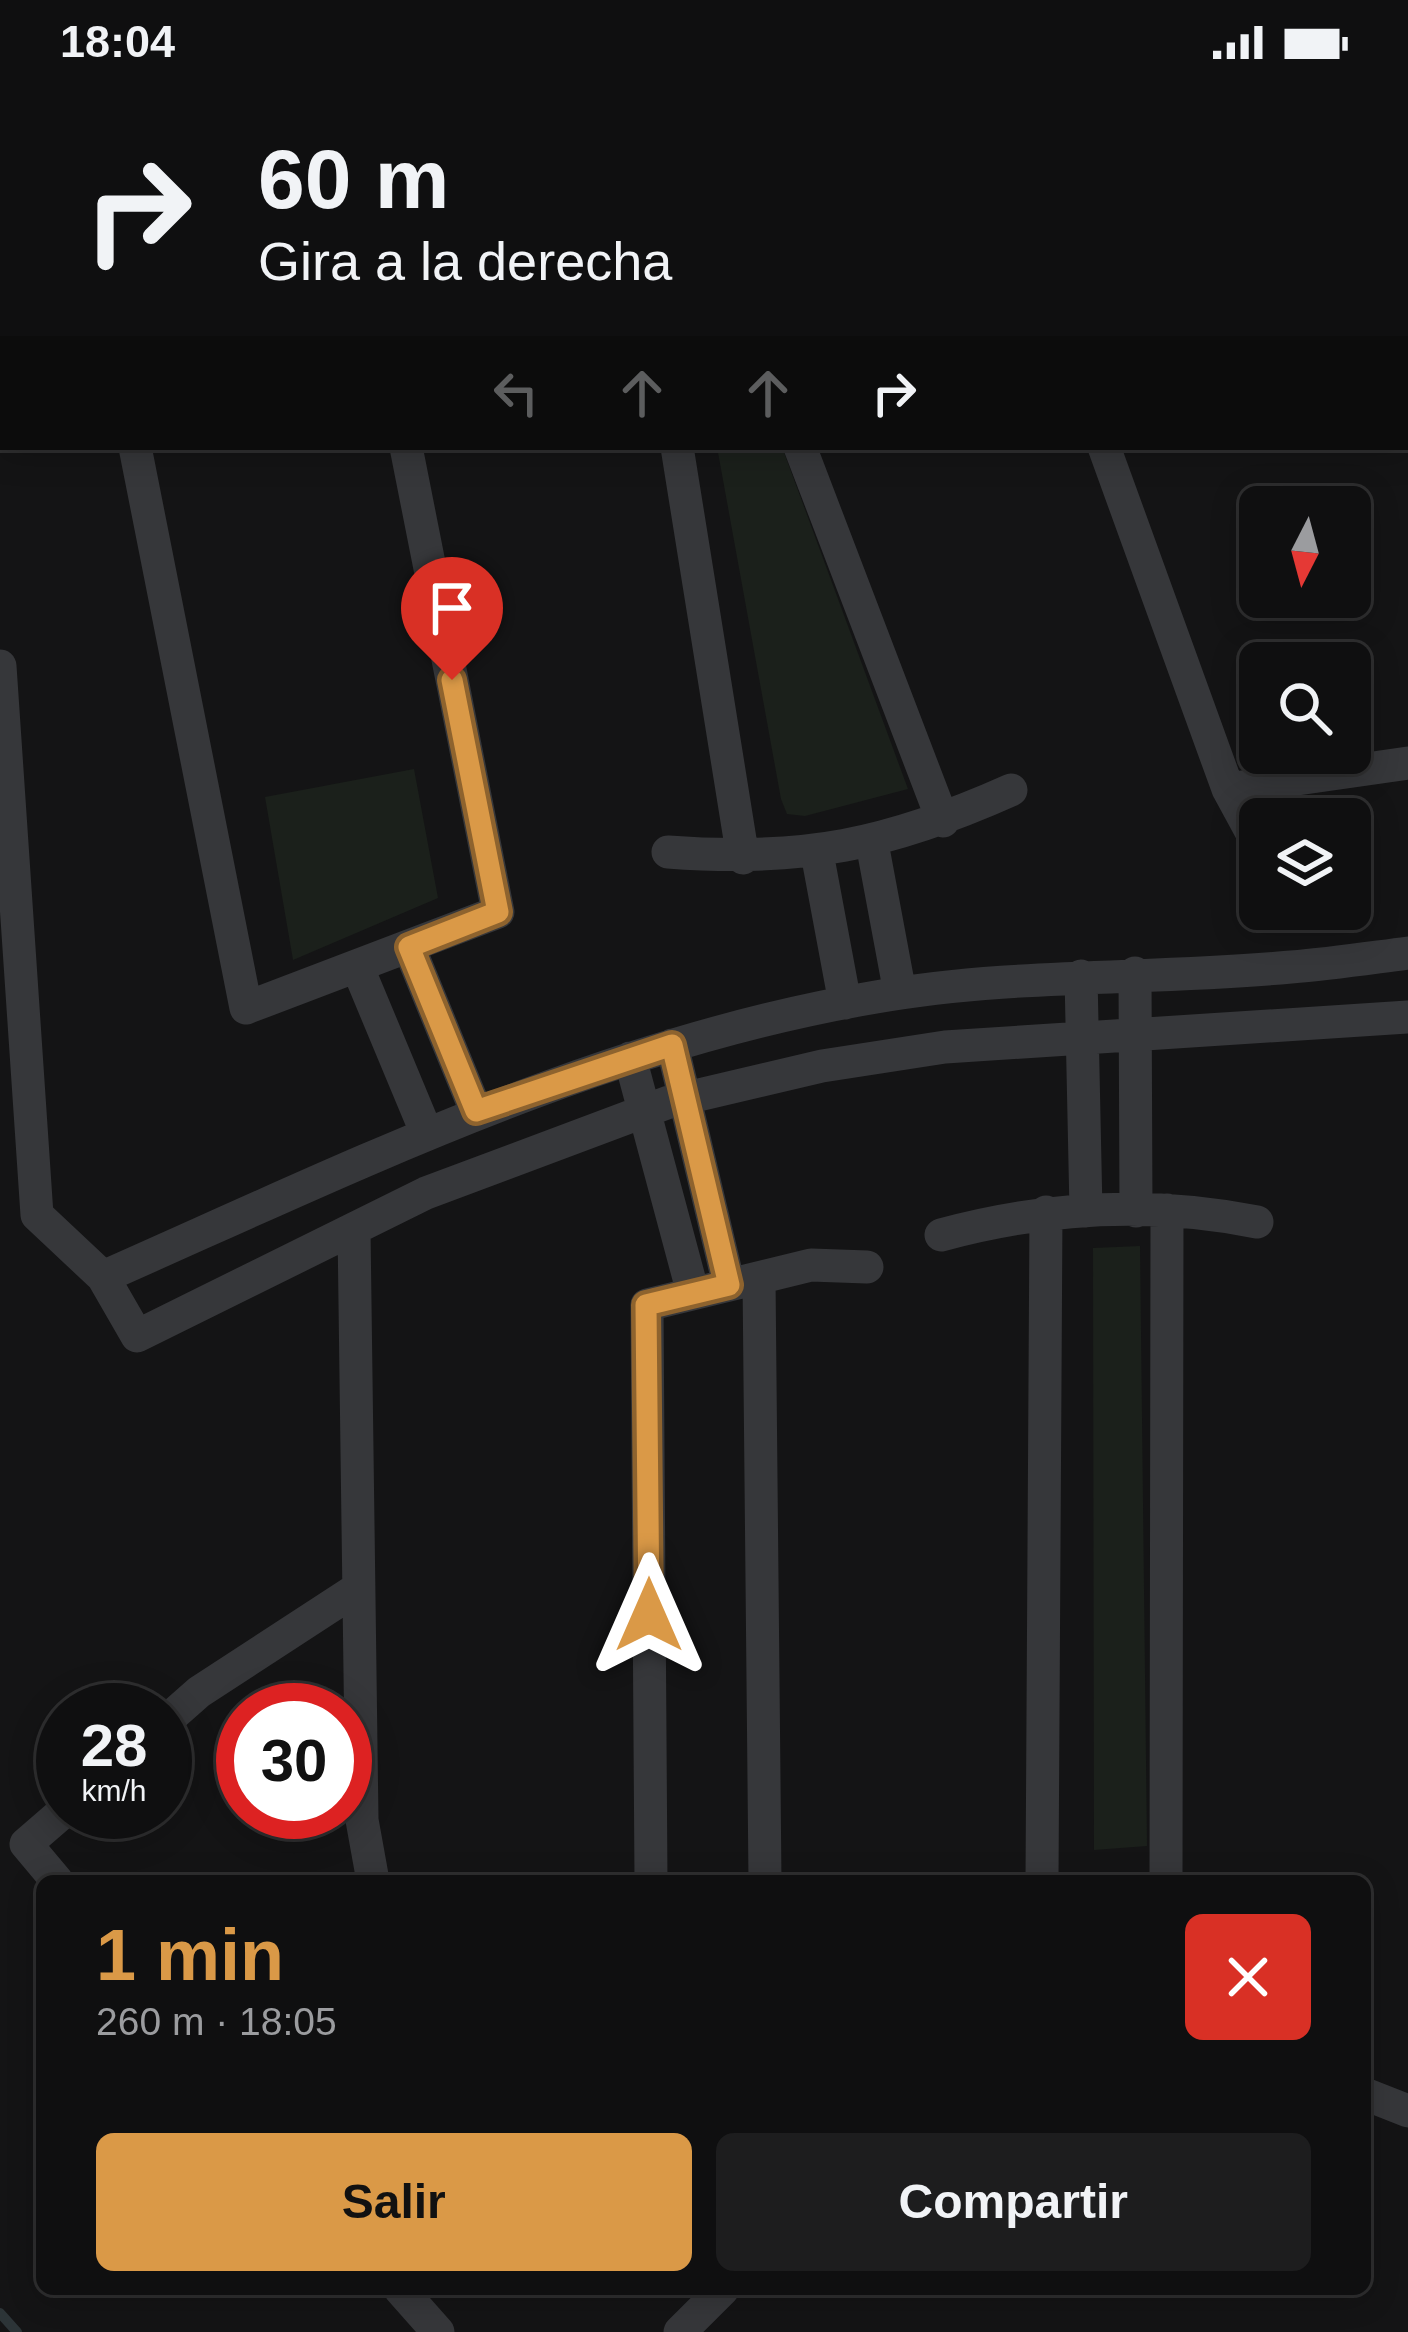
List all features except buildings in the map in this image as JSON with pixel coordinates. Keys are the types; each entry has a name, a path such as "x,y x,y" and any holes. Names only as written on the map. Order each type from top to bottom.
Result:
{"street":[{"path":"136,450 246,1008 498,912 407,450"},
{"path":"677,450 743,857"},
{"path":"801,450 944,820"},
{"path":"1105,450 1239,809"},
{"path":"1,674 37,1215 103,1276 137,1336 426,1193 646,1108 863,1060 945,1047 1408,1017"},
{"path":"1228,789 1408,763"},
{"path":"668,852 743,857 817,853 872,843 944,820 1011,790"},
{"path":"872,843 900,993"},
{"path":"817,853 845,1003"},
{"path":"409,947 476,1111"},
{"path":"103,1276 476,1111 672,1045 900,993 1081,976 1289,968 1408,953"},
{"path":"357,966 427,1134"},
{"path":"1135,973 1151,1210 1166,1875"},
{"path":"1081,976 1086,1211"},
{"path":"672,1045 744,1281 765,1875"},
{"path":"630,1058 693,1293"},
{"path":"941,1235 1046,1212 1151,1210 1257,1222"},
{"path":"1042,1875 1046,1212"},
{"path":"354,1229 362,1820 372,1875"},
{"path":"651,1875 646,1305 811,1265 868,1267"},
{"path":"192,1697 357,1589"},
{"path":"36,1835 26,1844 52,1875"},
{"path":"1371,2096 1408,2111"},
{"path":"405,2295 439,2332"},
{"path":"680,2332 717,2295"}],"shaded area":[{"path":"718,450 783,450 908,789 805,816 787,814"},
{"path":"414,769 438,898 293,960 265,797"},
{"path":"1140,1246 1147,1846 1094,1850 1093,1248"}],"waterway":[{"path":"0,2313 17,2332"}],"route":[{"path":"452,680 498,912 409,947 476,1111 672,1045 729,1285 646,1305 649,1615"}]}
